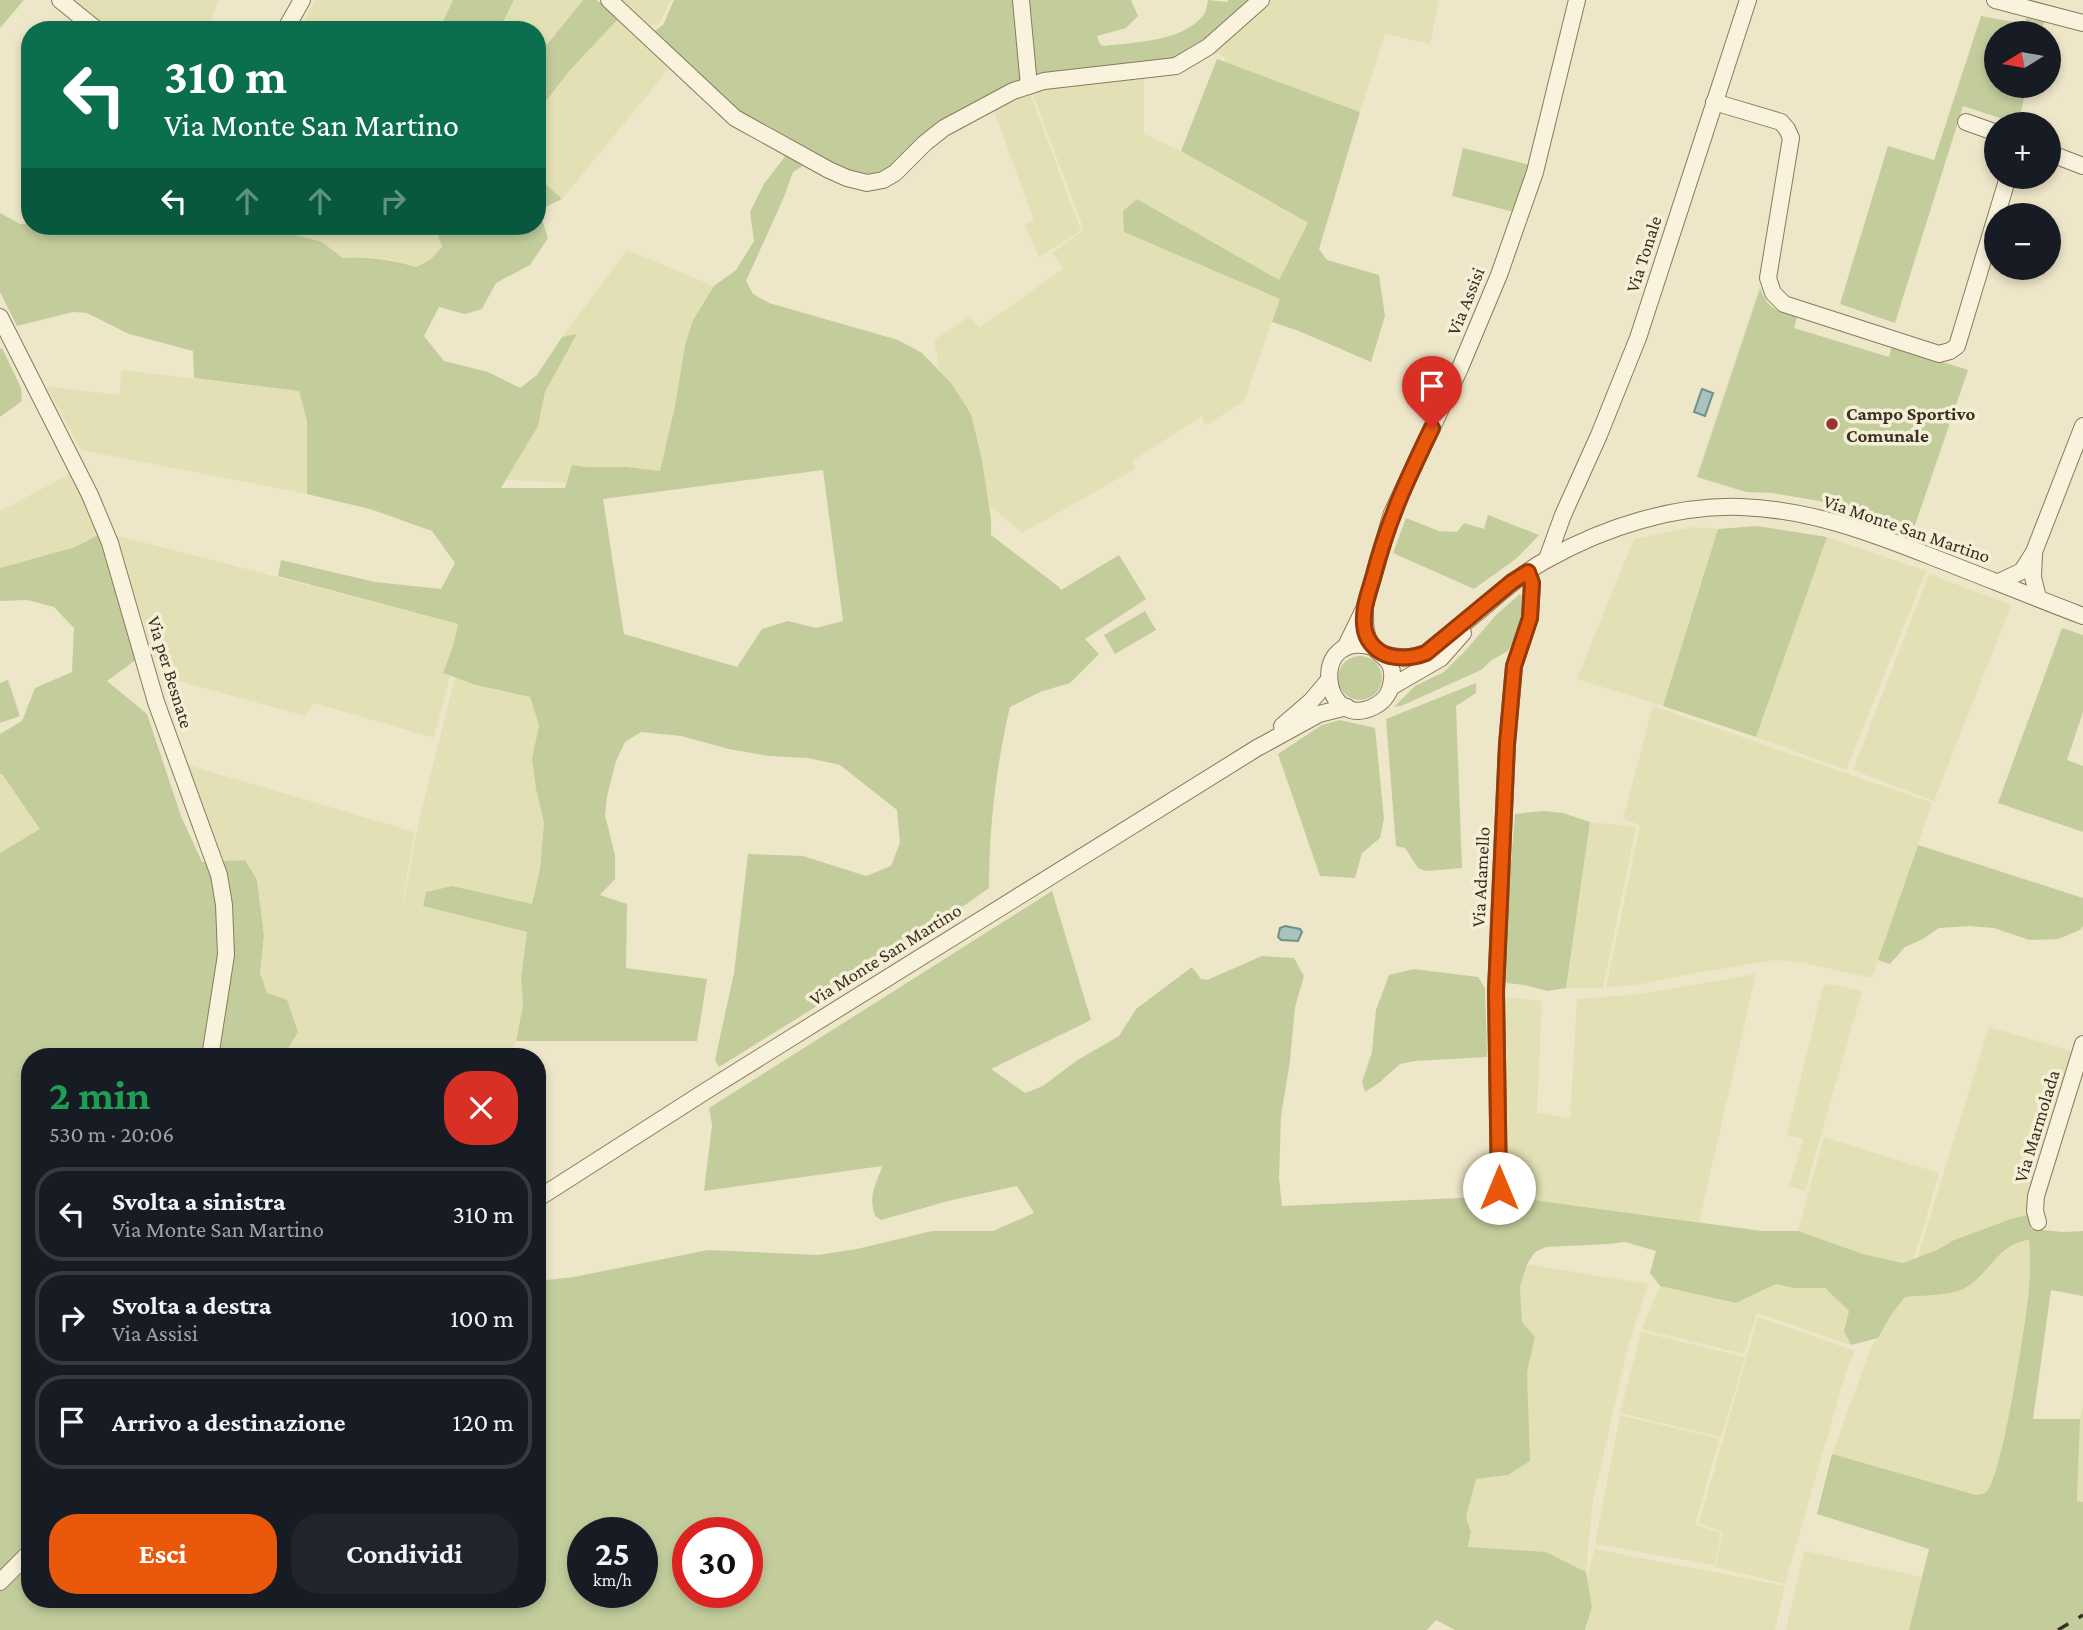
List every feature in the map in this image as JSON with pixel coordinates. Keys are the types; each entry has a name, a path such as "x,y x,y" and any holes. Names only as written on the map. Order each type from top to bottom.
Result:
{"street":[{"path":"60,0 86,21"},
{"path":"290,21 302,0"},
{"path":"609,0 735,118 829,170 867,183 883,180 895,173 944,128 1013,91 1044,81 1175,66 1208,47 1261,0"},
{"path":"1021,0 1029,86"},
{"name":"Via Assisi","path":"1345,648 1364,608 1392,513 1461,368 1499,275 1535,172 1577,0"},
{"name":"Via Tonale","path":"1547,559 1638,338 1748,0"},
{"path":"1995,0 2083,23"},
{"path":"1714,102 1781,122 1791,138 1768,278 1773,293 1784,304 1939,354 1957,346 2004,189"},
{"path":"1966,122 1984,128"},
{"path":"2061,158 2083,166"},
{"name":"Via per Besnate","path":"0,317 90,495 110,543 156,702 219,875 225,905 226,956 211,1048"},
{"path":"1998,582 2022,571 2034,552 2083,426"},
{"name":"Via Monte San Martino","path":"1257,748 1311,701 1328,681 1332,661 1345,648 1357,645 1403,659 1426,653 1512,582 1547,559 1612,530 1667,514 1740,507 1826,519 1901,544 2083,616"},
{"path":"1563,515 1572,538 1579,544"},
{"path":"2034,552 2033,577 2038,598"},
{"name":"Via Adamello","path":"1499,1188 1496,991 1507,744 1514,666 1530,618 1532,583 1528,572"},
{"name":"Via Monte San Martino","path":"546,1193 1257,748 1319,713 1347,707 1374,707 1382,701 1391,687 1441,658 1484,607"},
{"name":"Via Assisi","path":"1364,608 1365,631 1378,651"},
{"path":"1378,651 1391,669 1391,687"},
{"path":"1328,681 1334,697 1347,707"},
{"name":"Via Marmolada","path":"2038,1222 2035,1211 2036,1196 2083,1044"},
{"path":"0,1582 21,1561"}],"shaded area":[{"path":"71,0 219,0 211,21 97,21"},
{"path":"315,0 453,0 443,21 304,21"},
{"path":"514,0 583,0 546,46 546,21 504,21"},
{"path":"618,0 671,0 659,24 650,27"},
{"path":"1270,0 1439,0 1430,44 1385,34 1360,112 1223,63 1225,57 1211,51"},
{"path":"621,16 671,66 562,199 546,184 546,101 569,71"},
{"path":"1144,76 1144,134 1181,151 1308,224 1279,281 1137,199 1124,232 1280,299 1244,401 1205,426 1202,416 1132,461 1135,469 1022,533 989,505 982,460 951,383 940,372 934,340 970,316 979,328 1063,269 1052,253 1084,230 1032,92 1042,88"},
{"path":"1030,93 1081,231 1039,257 1025,225 1034,220 993,108"},
{"path":"295,235 438,235 442,247 431,259 417,267 388,259 343,258 322,242"},
{"path":"627,250 714,286 693,320 685,345 660,471 572,465 567,483 506,480 538,426 545,392 577,335 562,337"},
{"path":"121,370 299,391 307,421 307,494 81,450 46,386 120,395"},
{"path":"72,473 98,535 75,547 0,568 0,511"},
{"path":"1693,527 1718,529 1663,706 1577,679 1634,539"},
{"path":"115,535 458,624 443,672 450,675 434,738 314,703 305,716 161,676"},
{"path":"1827,537 1926,571 1846,770 1756,737"},
{"path":"1929,574 2011,605 1934,801 1853,770"},
{"path":"455,677 476,685 530,697 539,725 532,759 544,823 540,869 532,905 452,886 426,892 422,905 527,932 521,977 523,1005 513,1048 288,1048 298,1032 267,993 260,973 264,936 245,860 223,861 188,765 414,832 403,900 421,905 404,900 418,825"},
{"path":"1653,706 1932,803 1872,978 1804,963 1775,960 1606,988 1640,825 1623,819"},
{"path":"2,773 41,829 0,853 0,774"},
{"path":"1590,822 1636,827 1603,988 1566,988"},
{"path":"1756,974 1699,1222 1503,1196 1507,997 1542,1001 1537,1113 1570,1118 1577,999 1639,994"},
{"path":"1830,984 1862,991 1805,1191 1789,1186 1803,1139 1787,1135 1823,986"},
{"path":"1989,1027 2075,1052 2029,1193 2027,1215 1954,1240 1917,1258"},
{"path":"1824,1137 1939,1173 1914,1259 1903,1263 1863,1254 1798,1231"},
{"path":"2029,1240 2029,1289 2015,1388 1999,1460 1992,1484 1986,1492 1976,1495 1832,1454 1871,1348 1905,1297 1962,1289 1977,1279 2002,1250 2019,1241"},
{"path":"1527,1264 1648,1284 1628,1346 1593,1501 1586,1572 1546,1552 1468,1548 1471,1532 1466,1517 1476,1479 1507,1475 1529,1461 1527,1372 1535,1337 1522,1322 1520,1287"},
{"path":"1776,1284 1794,1288 1825,1288 1849,1311 1844,1331 1851,1345 1757,1313 1744,1354 1642,1329 1660,1286 1736,1303"},
{"path":"1758,1317 1855,1351 1846,1372 1785,1584 1715,1567 1723,1532 1699,1523"},
{"path":"1641,1332 1745,1357 1721,1437 1620,1413"},
{"path":"2083,1407 2083,1502 2077,1501 2080,1419"},
{"path":"1620,1415 1719,1439 1695,1525 1721,1533 1714,1565 1595,1544"},
{"path":"1595,1549 1785,1586 1775,1630 1586,1630 1592,1607 1587,1578"},
{"path":"1804,1551 1922,1577 1909,1630 1786,1630"}],"green space":[{"path":"0,0 24,0 0,28"},
{"path":"453,0 514,0 504,21 443,21"},
{"path":"583,0 596,0 621,16 569,71 546,101 546,46"},
{"path":"674,0 1015,0 1025,83 889,174 864,177 838,166 738,111 653,32 663,25"},
{"path":"1025,0 1131,0 1138,16 1126,28 1097,36 1100,44 1104,46 1143,42 1183,31 1203,16 1208,0 1251,0 1221,31 1174,59 1034,80"},
{"path":"1981,16 2008,21 1984,21 1984,98 2024,98 2021,112 1984,113 1963,106 1895,323 1840,304 1888,146 1934,160"},
{"path":"1217,59 1360,112 1319,249 1327,260 1379,275 1385,316 1371,362 1272,322 1280,299 1124,232 1123,211 1137,199 1279,280 1308,223 1181,151"},
{"path":"1463,148 1530,165 1514,212 1452,196"},
{"path":"786,155 806,164 793,172 746,281 753,294 769,303 898,340 922,353 951,383 971,414 982,460 991,535 1061,590 1119,555 1146,599 1085,639 1099,654 1070,683 1040,692 1010,707 994,797 989,888 862,978 719,1067 715,1060 734,973 748,854 803,856 866,876 891,866 900,843 897,810 840,765 808,758 769,756 729,749 681,736 641,732 625,742 616,761 605,815 615,855 615,879 600,895 627,904 626,968 707,979 697,1041 516,1041 523,1005 521,977 527,932 423,906 426,892 452,886 532,904 540,869 544,823 532,759 539,725 530,697 476,685 443,673 458,624 278,576 281,560 375,582 441,589 455,563 432,531 370,509 307,494 307,421 299,391 194,378 193,351 129,334 87,313 73,312 17,326 0,292 0,213 21,224 21,235 295,235 322,242 343,258 380,259 417,267 431,259 442,247 438,235 546,235 546,232 548,238 530,265 496,283 482,309 465,314 439,307 424,336 444,361 488,372 520,388 537,375 562,337 577,334 545,392 538,426 501,488 565,488 572,465 660,471 685,345 693,320 714,286 736,270 754,241 750,212 764,184","holes":["823,470 843,621 816,628 788,621 762,629 737,667 624,634 603,499"]},
{"path":"546,184 562,199 546,207"},
{"name":"Campo Sportivo Comunale","path":"1760,288 1770,305 1797,317 1794,328 1889,357 1892,346 1968,370 1913,531 1819,501 1772,493 1746,492 1697,477"},
{"path":"2,348 21,388 22,401 0,417 0,349"},
{"path":"1488,515 1539,535 1517,558 1474,589 1393,553 1406,518 1439,531 1457,532 1464,523 1484,529"},
{"path":"1757,526 1827,537 1756,737 1663,706 1718,529"},
{"path":"98,535 137,659 107,681 147,714 181,816 202,862 245,860 257,880 264,936 260,973 267,993 287,1000 298,1032 288,1048 21,1048 21,1608 546,1608 546,1280 574,1277 708,1250 818,1255 857,1249 932,1231 993,1231 1034,1213 1017,1186 952,1200 881,1220 875,1216 872,1202 882,1166 704,1191 712,1125 709,1108 1052,891 1091,1020 991,1069 1025,1093 1043,1086 1076,1061 1119,1036 1136,1009 1192,967 1201,979 1207,980 1262,956 1294,958 1304,976 1295,1007 1281,1116 1279,1178 1282,1206 1503,1196 1762,1231 1798,1231 1863,1254 1903,1263 1937,1250 1954,1240 2027,1215 2031,1229 2083,1231 2083,1296 2051,1290 2033,1419 2080,1419 2077,1501 2083,1502 2083,1630 1909,1630 1929,1549 1817,1514 1832,1454 1976,1495 1986,1492 1999,1459 2019,1361 2029,1288 2029,1240 2009,1247 1974,1282 1959,1291 1905,1297 1878,1338 1851,1345 1844,1331 1849,1311 1825,1288 1794,1288 1776,1284 1736,1303 1660,1286 1650,1273 1656,1251 1625,1242 1546,1247 1535,1252 1527,1264 1520,1287 1522,1322 1535,1337 1527,1372 1530,1461 1508,1475 1476,1479 1466,1517 1471,1532 1468,1547 1546,1552 1586,1572 1592,1607 1585,1630 1455,1630 1436,1620 1427,1630 0,1630 0,853 40,829 0,774 0,734 22,721 35,688 72,672 74,628 54,607 27,600 0,601 0,568 75,547"},
{"path":"1520,594 1524,599 1524,611 1508,651 1481,670 1394,707 1415,686 1444,672 1496,615"},
{"path":"1145,611 1156,630 1115,654 1104,635"},
{"path":"2062,628 2083,635 2083,712 2067,760 2083,766 2083,832 1998,803"},
{"path":"1360,656 1375,663 1382,678 1375,693 1360,700 1345,693 1338,678 1345,663"},
{"path":"8,680 20,716 0,723 0,683"},
{"path":"1476,683 1476,693 1456,706 1462,868 1426,871 1418,868 1405,848 1396,846 1386,719"},
{"path":"1340,720 1375,728 1384,819 1380,838 1362,853 1355,878 1320,876 1278,754 1322,725"},
{"path":"1543,811 1563,813 1590,822 1566,988 1548,991 1507,983 1502,972 1515,814"},
{"path":"1918,845 2083,898 2083,926 2080,930 2058,939 2029,940 1994,928 1939,928 1905,947 1890,964 1878,960"},
{"path":"1414,969 1478,977 1485,988 1487,1057 1400,1064 1365,1092 1362,1082 1372,1052 1376,1010 1389,975"}],"water":[{"path":"1702,389 1713,393 1705,416 1694,412"},
{"path":"1285,926 1300,929 1302,932 1298,941 1281,940 1278,937 1280,928"}],"railway":[{"path":"2058,1630 2083,1615"}],"place":[{"name":"Campo Sportivo Comunale","path":"1832,424"}],"route":[{"path":"1432,428 1392,513 1364,608 1365,631 1373,647 1383,654 1403,659 1426,653 1512,582 1528,572 1532,583 1530,618 1514,666 1507,744 1496,991 1499,1188"}]}
